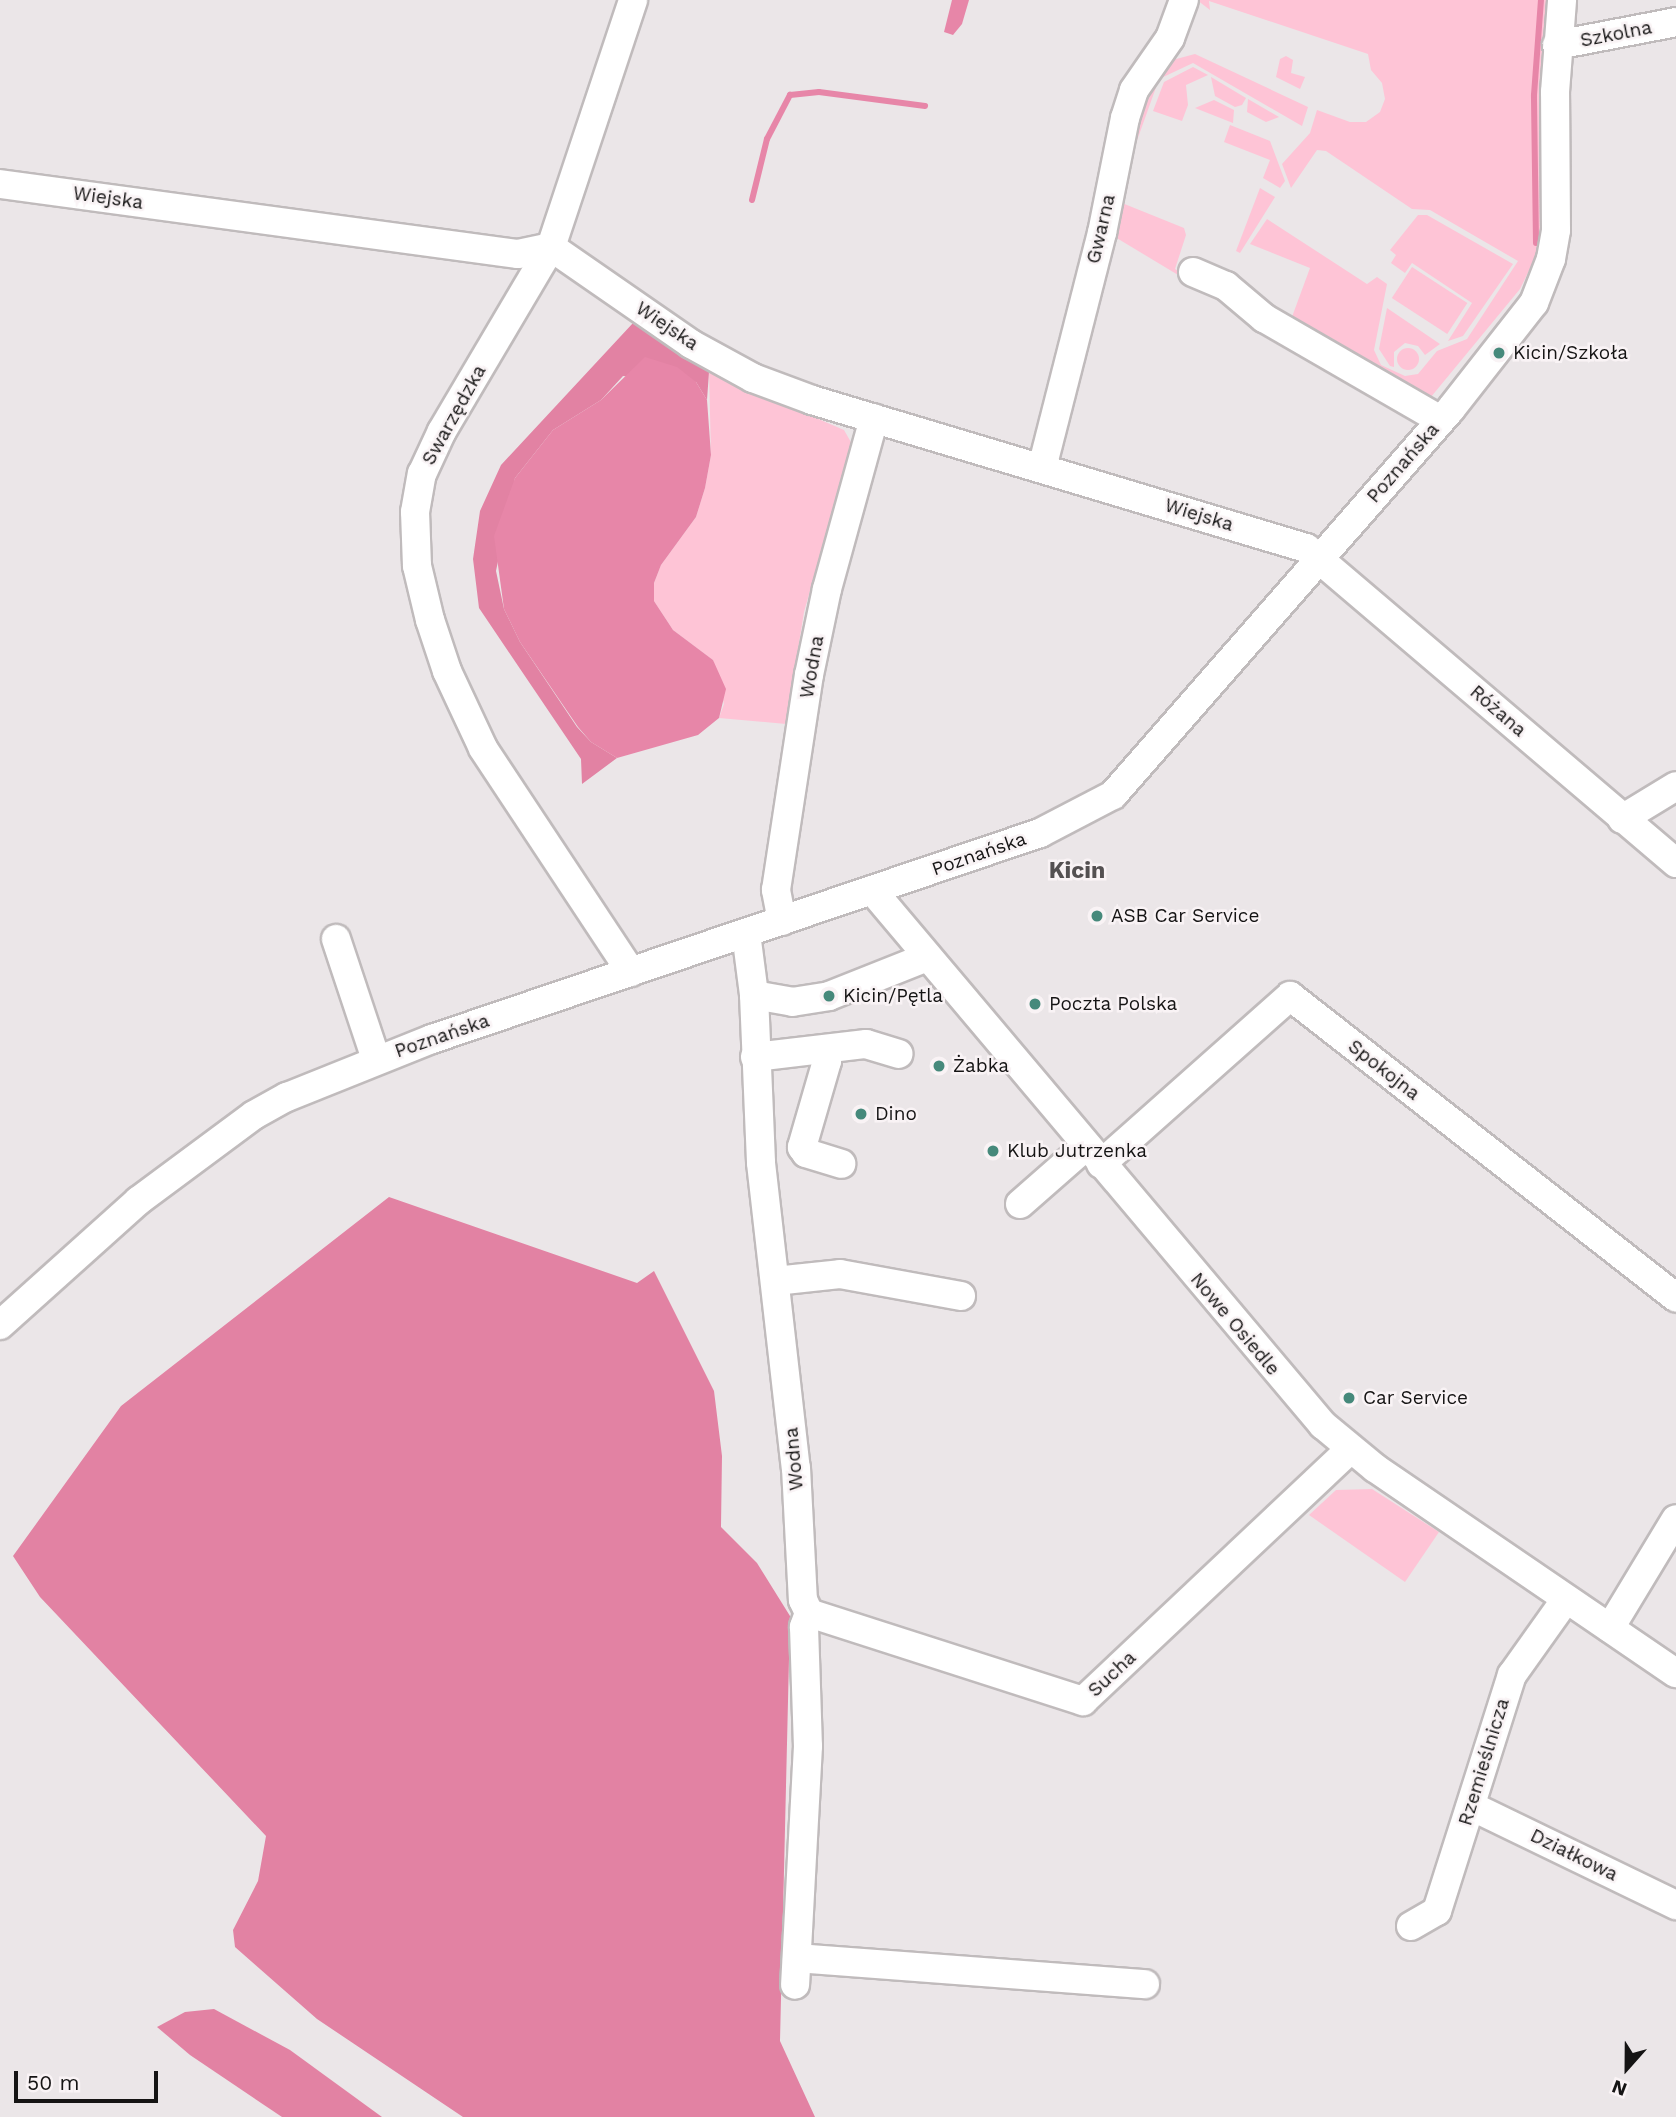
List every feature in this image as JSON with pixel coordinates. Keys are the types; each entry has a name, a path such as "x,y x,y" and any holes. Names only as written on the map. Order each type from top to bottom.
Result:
{"street":[{"name":"Swarzędzka","path":"631,972 483,748 447,671 417,566 415,512 422,474 551,247 633,0"},
{"name":"Gwarna","path":"1042,468 1117,194 1134,90 1170,38 1184,0"},
{"name":"Poznańska","path":"0,1325 138,1201 220,1139 287,1097 376,1059 1040,833 1113,796 1441,420 1519,326 1542,285 1551,259 1556,230 1557,45 1562,0"},
{"name":"Szkolna","path":"1557,45 1676,22"},
{"name":"Wiejska","path":"0,184 518,254 551,247 691,344 747,374 874,418 1306,548 1321,558"},
{"path":"1193,272 1226,286 1264,318 1441,420"},
{"name":"Wodna","path":"782,921 776,890 809,675 827,589 874,418"},
{"name":"Różana","path":"1321,558 1676,863"},
{"path":"1622,819 1676,786"},
{"name":"Nowe Osiedle","path":"872,890 1294,1395 1350,1449 1676,1673"},
{"name":"Wodna","path":"746,933 754,995 755,1057 775,1281 796,1468 803,1600 809,1613 804,1627 808,1746 796,1971 1145,1984"},
{"path":"336,939 376,1059"},
{"path":"754,995 792,1002 829,996 927,957"},
{"name":"Spokojna","path":"1093,1155 1290,996 1676,1298"},
{"path":"755,1057 866,1044 899,1054"},
{"path":"826,1049 827,1061 802,1147 806,1153 841,1164"},
{"path":"1020,1204 1093,1155"},
{"path":"775,1281 840,1274 961,1296"},
{"name":"Sucha","path":"809,1613 1083,1701 1350,1449"},
{"path":"1610,1628 1676,1519"},
{"name":"Rzemieślnicza","path":"1411,1926 1437,1910 1512,1675 1566,1599"},
{"name":"Działkowa","path":"1471,1805 1676,1905"}],"shaded area":[{"path":"952,0 969,0 962,24 953,35 944,32"},
{"path":"1197,0 1547,0 1540,91 1543,211 1536,256 1520,289 1426,403 1289,325 1310,268 1250,244 1267,219 1367,284 1377,277 1387,284 1374,350 1381,365 1405,376 1418,374 1437,351 1467,339 1518,261 1430,210 1412,209 1326,151 1317,150 1291,188 1282,164 1310,133 1317,110 1350,122 1366,122 1380,112 1385,99 1382,83 1371,70 1368,54 1209,1 1210,10"},
{"path":"1195,54 1308,107 1302,126 1193,63 1159,79 1125,174 1146,93 1165,62"},
{"path":"1286,56 1293,60 1291,73 1305,77 1300,89 1276,77 1280,59"},
{"path":"1193,67 1208,75 1186,85 1188,105 1182,121 1153,111 1164,82"},
{"path":"1211,77 1246,98 1242,105 1235,107 1215,96"},
{"path":"1248,99 1279,117 1266,122 1247,112"},
{"path":"1214,100 1234,110 1233,123 1195,108"},
{"path":"1230,125 1270,141 1285,181 1280,188 1263,178 1270,160 1224,142"},
{"path":"1260,188 1275,197 1240,253 1236,251"},
{"path":"1122,203 1184,228 1186,235 1175,269 1414,417 1115,237"},
{"path":"1418,215 1427,215 1513,264 1463,336 1448,341 1472,303 1412,263 1405,273 1391,263 1396,255 1390,250"},
{"path":"1412,267 1467,303 1447,334 1392,298"},
{"path":"1387,308 1440,344 1425,355 1418,346 1405,343 1394,352 1394,367 1390,366 1379,349"},
{"path":"633,323 709,372 707,400 696,382 623,376 601,400 553,430 515,478 496,571 504,609 520,642 577,727 591,742 617,758 582,784 581,759 479,608 473,559 480,511 501,465"},
{"path":"1408,348 1416,351 1419,359 1416,367 1408,370 1400,367 1397,359 1400,351"},
{"path":"645,357 677,367 696,382 707,400 711,455 705,488 696,517 661,565 654,583 654,601 673,630 713,660 726,689 719,718 698,735 617,758 591,742 578,727 520,642 504,609 494,536 515,478 553,430 601,400"},
{"path":"709,372 844,430 852,444 804,612 786,724 719,718 724,704 713,660 673,630 654,601 654,583 661,565 696,517 705,488 711,455"},
{"path":"389,1197 637,1283 654,1271 714,1391 722,1456 721,1527 757,1563 790,1616 780,2041 815,2117 463,2117 317,2019 235,1947 233,1930 258,1881 266,1836 40,1597 13,1556 121,1406"},
{"path":"1372,1489 1439,1532 1405,1582 1309,1515 1336,1490"},
{"path":"214,2009 290,2050 382,2117 282,2117 190,2055 157,2027 185,2012"}],"waterway":[{"path":"1536,243 1534,95 1541,0"},
{"path":"752,200 767,139 790,95 819,92 925,106"}],"place":[{"name":"Kicin/Szkoła","path":"1499,353"},
{"name":"ASB Car Service","path":"1097,916"},
{"name":"Kicin/Pętla","path":"829,996"},
{"name":"Poczta Polska","path":"1035,1004"},
{"name":"Żabka","path":"939,1066"},
{"name":"Dino","path":"861,1114"},
{"name":"Klub Jutrzenka","path":"993,1151"},
{"name":"Car Service","path":"1349,1398"}],"district":[{"name":"Kicin","path":"1077,871"}]}
